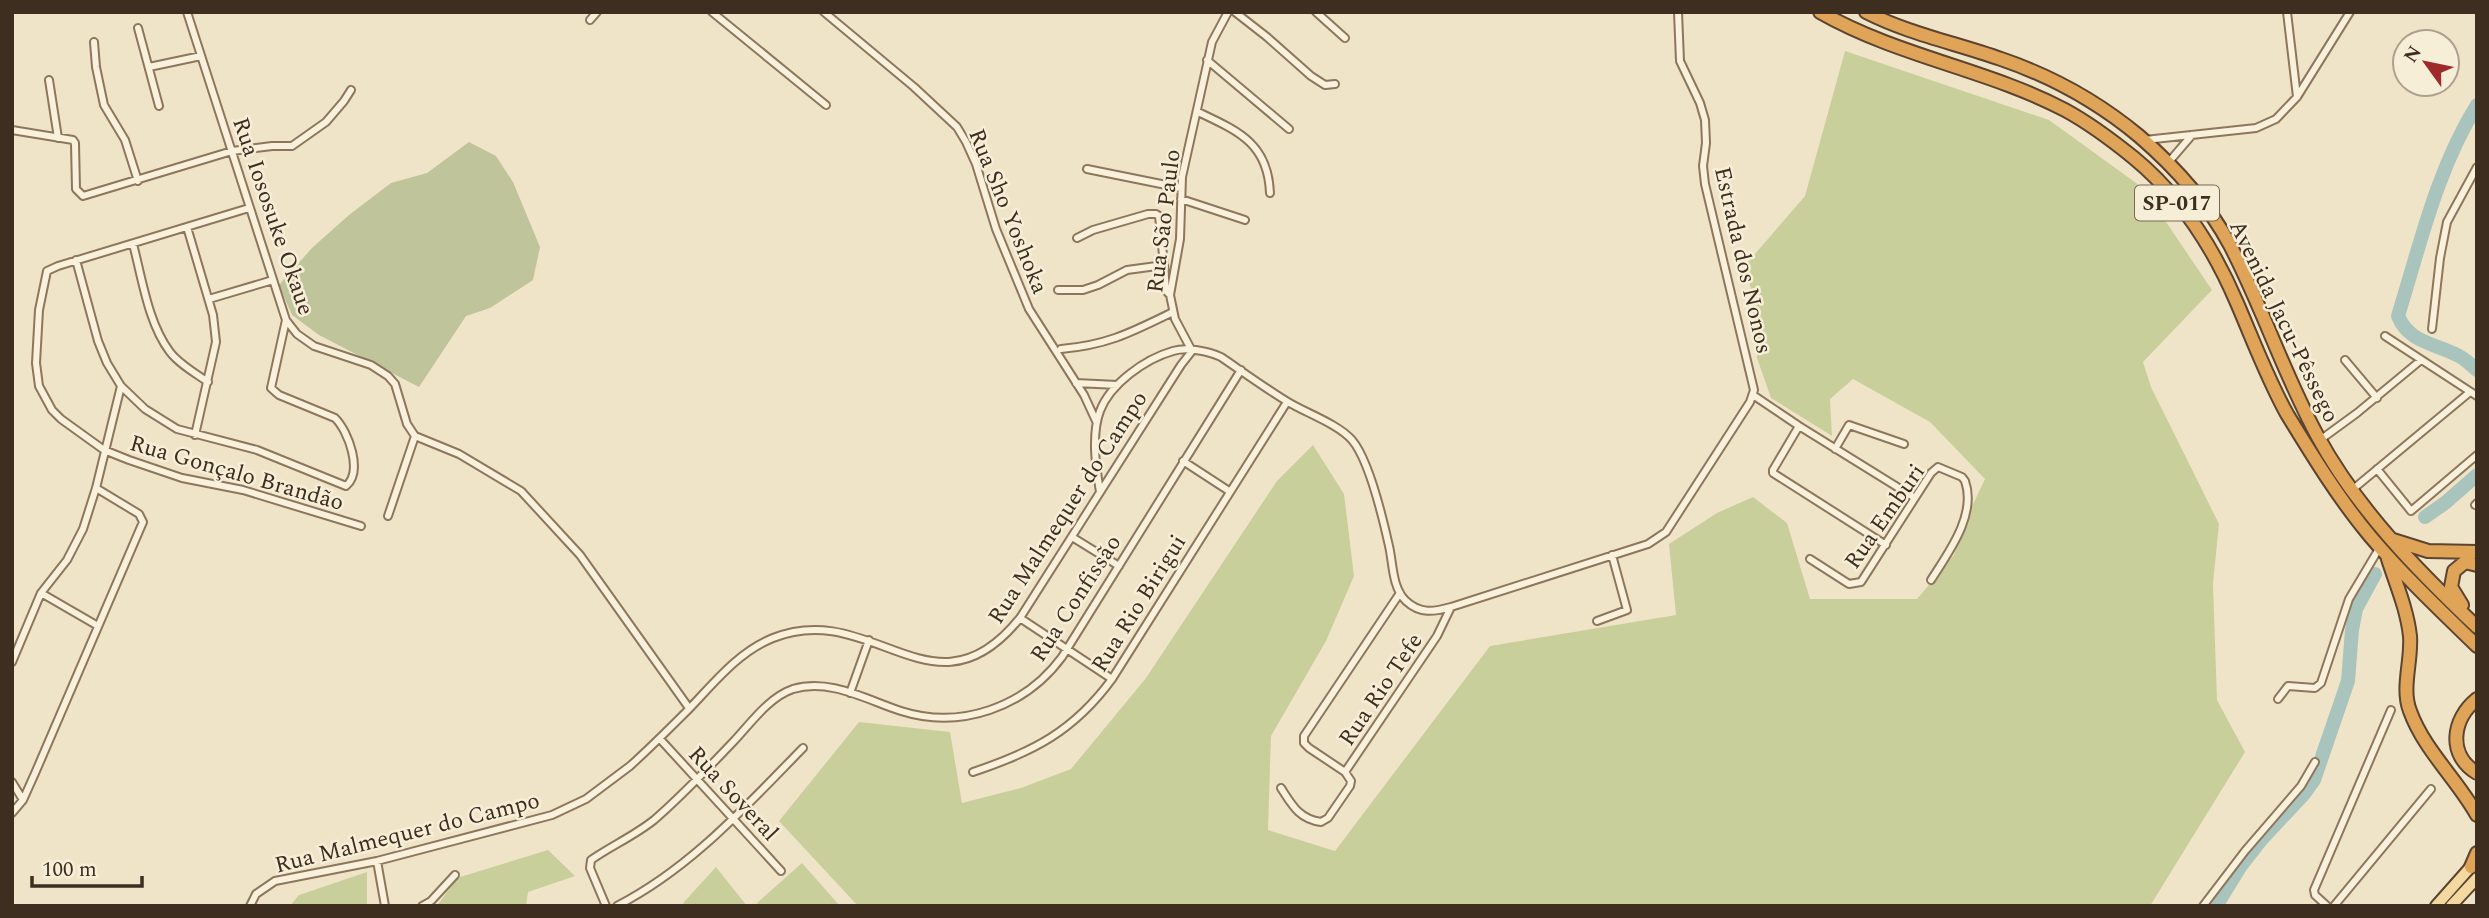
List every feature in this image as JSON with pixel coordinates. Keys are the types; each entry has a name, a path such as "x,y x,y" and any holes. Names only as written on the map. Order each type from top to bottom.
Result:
{"highway":[{"name":"Avenida Jacu-Pêssego","path":"1820,12 1880,42 1996,81 2066,110 2103,134 2164,187 2210,248 2273,388 2340,495 2383,551 2477,646"},
{"name":"Avenida Jacu-Pêssego","path":"1867,12 1921,34 2002,59 2042,76 2095,105 2143,140 2168,164 2197,197 2229,243 2301,405 2353,490 2392,540 2473,624"},
{"path":"2392,540 2428,551 2477,552"},
{"path":"2383,551 2408,617 2408,709 2427,744 2477,815"},
{"path":"2473,624 2451,587 2458,566 2465,562 2477,565"},
{"path":"2477,699 2462,715 2456,740 2462,761 2477,773"},
{"path":"2475,868 2477,853"}],"main road":[{"path":"2436,906 2475,868"},
{"path":"2451,906 2475,868"}],"street":[{"name":"Rua Iososuke Okaue","path":"187,12 286,320 297,334 314,346 370,365 388,376 400,395 407,424 415,436"},
{"path":"590,20 597,12"},
{"path":"712,12 826,105"},
{"name":"Rua Sho Yoshoka","path":"824,12 957,127 976,164 1015,279 1040,327 1097,422"},
{"name":"Rua São Paulo","path":"1192,351 1173,312 1171,281 1180,239 1181,188 1185,160 1212,42 1228,12"},
{"path":"1235,12 1311,76 1325,85 1335,84"},
{"path":"1316,12 1345,38"},
{"name":"Estrada dos Nonos","path":"1678,12 1679,61 1703,109 1706,132 1704,184 1750,368 1753,395"},
{"path":"2287,12 2297,97"},
{"path":"2143,140 2265,126 2276,119 2297,97 2350,12"},
{"path":"138,28 159,106"},
{"path":"94,42 103,105 125,140 138,181"},
{"path":"149,67 201,56"},
{"path":"1207,60 1290,130"},
{"path":"49,80 58,138"},
{"path":"12,130 70,139 75,143 76,189 83,196 232,151 272,146 286,148 299,143 326,122 351,90"},
{"path":"1198,112 1248,138 1265,163 1269,174 1270,193"},
{"path":"2168,164 2192,135"},
{"path":"2432,329 2447,222 2477,167"},
{"path":"1087,170 1181,188"},
{"path":"1181,199 1245,220"},
{"path":"249,208 76,260 98,341 121,386 160,420 195,435 257,450 342,486 348,485 354,473 354,465 340,422 279,395 271,388 286,320"},
{"path":"1077,239 1093,230 1153,213 1158,216 1166,291 1170,295"},
{"path":"187,227 213,315 216,342 195,435"},
{"path":"133,244 152,315 166,346 176,359 208,382"},
{"name":"Rua Gonçalo Brandão","path":"76,260 47,271 39,310 36,363 39,386 52,410 61,419 104,450 182,478 243,490 361,526"},
{"path":"1058,290 1083,290 1127,270 1164,265"},
{"path":"208,299 272,280"},
{"path":"1062,349 1092,346 1117,338 1173,312"},
{"path":"2385,336 2477,396"},
{"path":"1173,351 1175,359 1181,365"},
{"path":"1100,492 1097,422 1104,402 1116,385 1132,373 1173,351 1192,351 1213,354 1241,370 1287,401 1346,435 1355,445 1364,461 1377,502 1400,593 1423,611 1432,612 1451,607 1648,544 1666,532 1753,395 1915,498"},
{"name":"Rua Malmequer do Campo","path":"250,906 256,894 275,881 377,861 527,822 571,807 610,783 660,739 744,654 775,637 806,630 844,632 924,661 956,662 983,652 998,642 1020,618 1192,351"},
{"path":"2345,360 2376,398"},
{"path":"2320,440 2421,360"},
{"name":"Rua Confissão","path":"606,906 590,868 591,860 652,821 766,708 789,690 821,686 933,718 968,716 1008,704 1025,693 1055,666 1241,370"},
{"path":"1076,383 1116,385"},
{"path":"12,662 41,593 77,544 96,488 121,386"},
{"path":"2353,490 2470,391"},
{"name":"Rua Rio Birigui","path":"973,772 1008,761 1051,739 1091,705 1111,679 1287,401"},
{"path":"1835,449 1849,425 1903,444"},
{"path":"1798,426 1773,474 1885,545"},
{"path":"388,516 415,436 459,454 521,491 580,555 689,708"},
{"path":"2377,469 2412,512 2477,456"},
{"path":"1183,461 1229,491"},
{"name":"Rua Emburi","path":"1810,559 1849,584 1858,584 1931,473 1938,467 1962,477 1967,484 1966,507 1961,528 1931,580"},
{"path":"12,813 23,800 143,522 139,514 96,488"},
{"path":"1072,537 1119,566"},
{"path":"2278,699 2288,686 2315,688 2321,683 2349,599 2383,551"},
{"path":"1597,621 1627,610 1612,555"},
{"path":"41,593 98,626"},
{"name":"Rua Rio Tefe","path":"1400,593 1304,736 1304,743 1309,748 1345,772 1437,636 1451,607"},
{"path":"1020,618 1111,679"},
{"path":"850,693 870,640"},
{"path":"2327,906 2315,895 2314,890 2391,710"},
{"name":"Rua Soveral","path":"660,739 781,872"},
{"path":"617,906 683,865 734,819 803,748"},
{"path":"2203,906 2301,786 2315,762"},
{"path":"1280,788 1305,819 1321,822 1328,818 1350,786 1351,781 1345,772"},
{"path":"12,782 23,800"},
{"path":"2334,906 2431,789"},
{"path":"377,861 385,906"},
{"path":"422,906 432,901 455,875"}],"green space":[{"path":"1845,51 2049,120 2143,188 2212,290 2143,362 2151,387 2219,524 2213,584 2217,700 2245,752 2150,906 858,906 779,821 859,722 950,732 962,803 1021,788 1071,769 1146,678 1277,481 1313,445 1344,494 1354,576 1326,641 1271,736 1268,830 1335,851 1490,646 1676,615 1669,544 1717,513 1753,497 1787,523 1810,599 1917,599 1954,555 1966,519 1985,479 1930,422 1853,379 1830,399 1832,436 1771,398 1757,358 1748,262 1805,196"},
{"path":"469,142 496,156 513,182 540,247 533,280 490,308 466,316 419,387 319,335 292,315 279,285 312,248 391,183 427,173"},
{"path":"548,850 575,876 528,892 526,906 437,906 457,878"},
{"path":"802,863 840,906 759,906 757,903"},
{"path":"716,867 747,906 682,906 684,902"},
{"path":"367,872 367,906 290,906 299,895"}],"waterway":[{"path":"2477,105 2440,181 2398,316 2416,337 2459,356 2477,370"},
{"path":"2425,517 2477,475"},
{"path":"2216,906 2240,867 2314,780 2348,681 2356,609 2375,574"}]}
